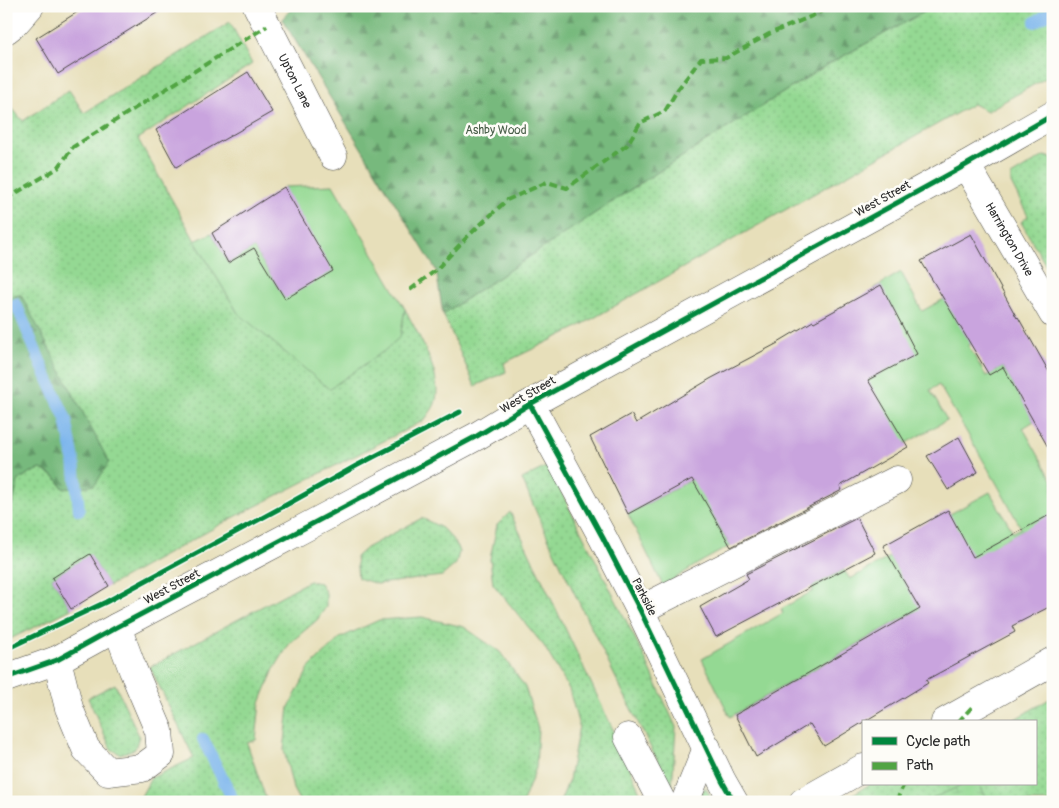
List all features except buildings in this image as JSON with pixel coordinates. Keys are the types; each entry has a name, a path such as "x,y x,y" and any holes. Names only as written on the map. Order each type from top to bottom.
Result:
{"street":[{"path":"6,30 30,6"},
{"name":"Upton Lane","path":"257,6 333,156"},
{"name":"West Street","path":"6,678 57,660 477,436 530,404 966,165 1053,115"},
{"name":"Harrington Drive","path":"966,165 1053,314"},
{"name":"Parkside","path":"530,404 640,610 734,802"},
{"path":"640,610 897,480"},
{"path":"57,660 69,708 86,749 108,772 142,768 161,754 159,731 117,627"},
{"path":"949,720 1053,661"},
{"path":"628,737 662,802"},
{"path":"685,802 707,748"},
{"path":"803,802 862,769"}],"green space":[{"name":"Ashby Wood","path":"294,6 935,6 825,66 636,186 443,314 436,270 282,19"},
{"path":"935,6 1053,6 1053,74 987,111 973,104 576,328 504,363 506,372 475,386 443,314 636,186 825,66"},
{"path":"230,22 252,64 138,139 238,313 400,337 405,309 422,341 432,366 437,389 435,403 425,420 223,523 109,586 90,555 52,578 71,609 6,641 6,519 13,503 18,481 29,473 41,469 55,477 64,489 21,295 6,297 6,101 23,121 69,90 84,113"},
{"path":"1044,156 1053,159 1053,278 1021,222 1028,216 1011,183 1011,176"},
{"path":"333,185 405,309 400,337 384,351 329,389 238,313 195,241 212,233 228,263 254,248 285,298 284,187"},
{"path":"901,272 922,311 975,282 981,338 968,345 986,376 1003,367 1034,421 1023,428 1053,481 1053,558 1024,529 992,547 1011,583 912,613 730,717 702,659 783,613 781,609 813,591 812,587 844,570 850,579 890,557 904,581 950,514 990,492 1013,532 1021,528 939,385 930,390 947,420 906,443 713,515 730,546 663,586 628,514 911,356 873,289"},
{"path":"21,295 109,462 95,485 64,489 55,477 41,469 29,473 18,481 13,503 6,519 6,297"},
{"path":"548,466 643,654 676,727 672,789 571,586 522,479"},
{"path":"510,512 619,742 644,802 560,802 569,780 579,726 569,689 544,646 493,584 490,559 497,525"},
{"path":"422,518 442,528 455,542 459,552 456,564 442,576 377,584 358,578 356,557 366,548"},
{"path":"309,581 320,583 326,593 326,607 317,620 290,643 274,669 260,703 256,740 247,743 267,802 138,802 151,778 194,758 150,667"},
{"path":"422,617 464,627 500,652 525,687 538,728 536,768 523,802 300,802 293,789 284,750 289,707 309,668 340,638 379,620"},
{"path":"115,684 139,736 135,749 120,754 111,749 88,698"},
{"path":"1053,697 1053,802 840,802 867,786 1036,786 1036,720 1013,720"},
{"path":"960,786 980,786 989,802 931,802 933,798"},
{"path":"705,787 714,802 697,802"}],"waterway":[{"path":"1035,22 1053,11"},
{"path":"16,304 66,419 74,460 79,510"},
{"path":"203,739 234,802"}],"marked path":[{"path":"410,290 436,270 467,237 507,200 547,182 567,188 627,145 640,123 665,111 678,89 701,59 726,58 769,34 832,6"},
{"path":"6,199 58,168 73,147 267,26"},
{"path":"960,720 973,706"},
{"path":"897,802 903,786"}],"cycle path":[{"path":"6,678 57,660 477,436 530,404 966,165 1053,115"},
{"path":"530,404 640,610 722,781 734,802"},
{"path":"6,649 106,602 356,466 460,412"}]}
